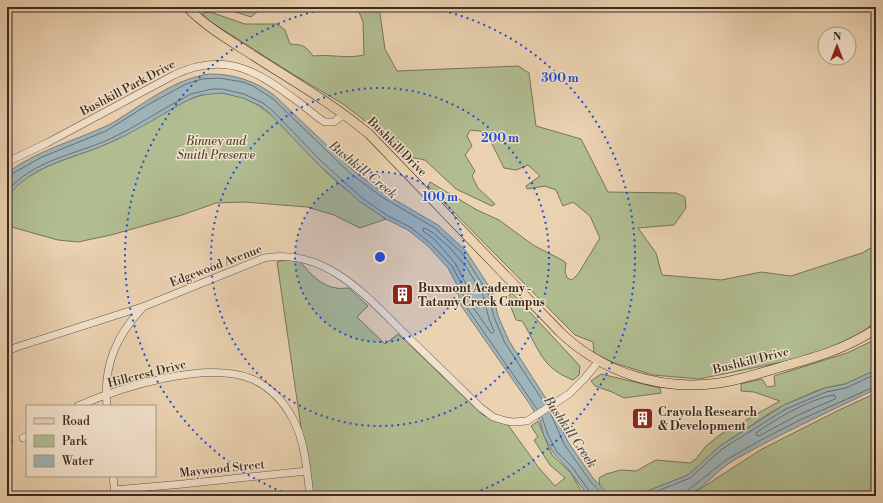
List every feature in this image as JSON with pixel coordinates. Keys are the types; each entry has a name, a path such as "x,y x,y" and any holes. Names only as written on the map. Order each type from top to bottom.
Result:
{"main road":[{"name":"Bushkill Drive","path":"187,7 220,34 344,114 369,134 560,332 576,347 598,362 630,375 653,381 691,385 713,383 736,379 828,354 851,344 876,329"}],"street":[{"name":"Bushkill Park Drive","path":"7,162 47,143 174,75 197,66 236,66 255,73 270,81 325,122 334,122 344,114"},
{"name":"Edgewood Avenue","path":"7,351 17,346 145,306 264,258 274,256 291,256 306,259 321,265 349,281 487,413 493,417 513,422 527,421 564,398 598,362"},
{"path":"106,405 106,379 108,367 115,346 127,325 145,306"},
{"name":"Hillcrest Drive","path":"81,405 106,395 165,379 193,374 214,372 234,374 253,379 273,392 284,404 294,420 302,445 310,496"},
{"name":"Maywood Street","path":"114,493 307,471"},
{"path":"113,477 114,493"}],"green space":[{"path":"220,7 245,7 257,12 251,17"},
{"path":"357,7 379,7 385,49 397,71 518,66 529,73 536,126 581,139 608,192 676,193 685,197 686,208 674,225 638,228 656,253 662,275 721,280 761,272 791,276 862,253 876,245 876,322 850,341 797,359 699,379 653,375 614,363 594,353 593,342 575,335 428,186 430,182 477,210 499,220 533,245 562,260 566,263 565,272 567,278 572,280 578,274 600,238 590,216 573,202 563,206 556,190 545,186 527,189 526,186 540,176 528,165 516,170 504,168 488,136 480,131 470,130 467,136 472,146 465,155 475,171 472,176 478,188 495,204 492,206 456,189 425,160 404,156 365,121 343,104 203,17 203,13 210,12 245,24 277,24 285,30 290,44 303,46 313,56 351,57 364,55 363,22"},
{"name":"Binney and Smith Preserve","path":"212,93 230,94 246,99 259,106 284,127 333,178 359,200 386,219 360,228 334,215 307,207 244,202 216,203 182,215 111,235 78,242 58,240 7,225 7,197 27,178 53,164 92,150 124,136 186,101"},
{"path":"284,260 300,261 311,274 325,285 337,288 349,288 368,306 357,317 385,344 398,334 483,415 508,425 539,468 555,486 565,478 550,465 534,440 538,437 531,426 538,421 552,455 571,473 580,489 586,496 311,496 277,262"},
{"path":"512,293 580,366 579,375 573,380 556,371 547,363 522,321 516,320 507,297"},
{"path":"876,339 876,370 845,384 816,391 784,405 720,446 688,475 635,496 610,496 600,487 599,478 606,474 621,470 636,471 656,460 690,463 696,459 706,446 721,434 780,401 754,392 741,391 741,384 762,379 767,387 775,386 774,376 847,353"},
{"path":"601,374 660,388 661,393 624,398 595,386 591,381"},
{"path":"876,393 876,496 689,496 762,449"}],"water":[{"path":"210,74 227,75 244,79 267,90 354,171 385,194 438,225 466,251 492,291 498,316 509,341 554,411 568,442 593,478 610,496 588,496 569,470 554,454 544,436 540,421 529,403 462,307 457,285 448,268 428,246 408,230 386,219 359,201 318,164 261,106 243,98 222,93 201,95 192,98 101,147 57,162 37,172 21,182 7,197 7,173 18,165 54,147 110,124 177,84 199,76"},
{"path":"876,370 876,389 751,450 728,464 699,489 683,496 635,496 688,475 720,446 784,405 825,388 845,384"}],"place":[{"name":"Buxmont Academy - Tatamy Creek Campus","path":"402,295"},
{"name":"Crayola Research & Development","path":"643,419"}],"water label":[{"name":"Bushkill Creek","path":"363,170"},
{"name":"Bushkill Creek","path":"570,432"}]}
